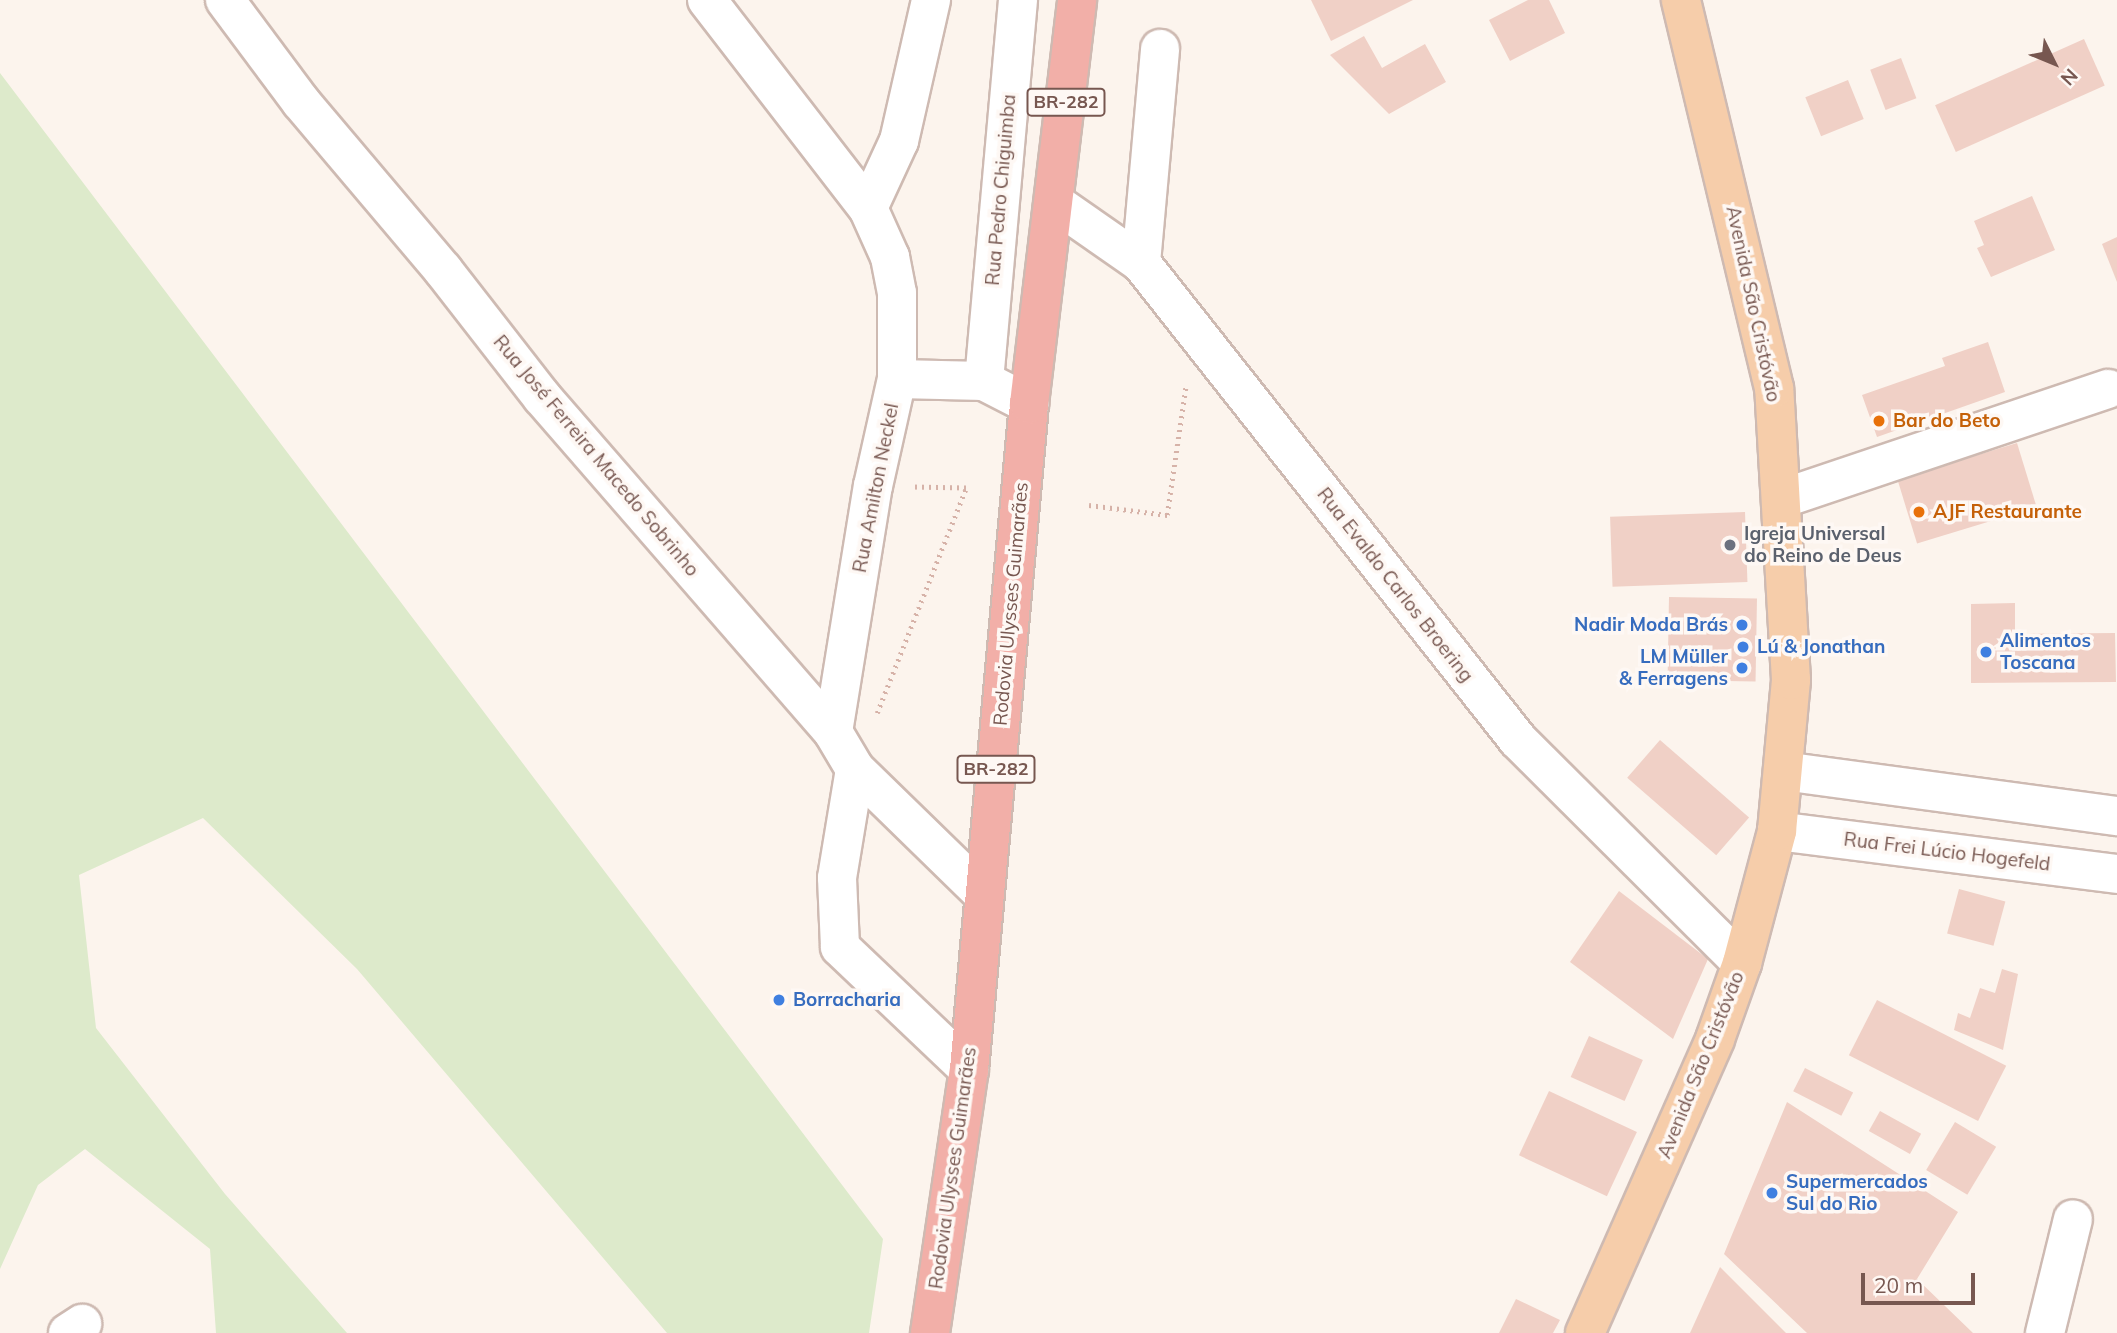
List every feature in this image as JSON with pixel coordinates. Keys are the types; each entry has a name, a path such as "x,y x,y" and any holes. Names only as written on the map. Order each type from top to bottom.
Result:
{"highway":[{"name":"Rodovia Ulysses Guimarães","path":"930,1333 969,1070 1029,404 1055,203 1077,0"}],"main road":[{"name":"Avenida São Cristóvão","path":"1585,1333 1715,1039 1742,963 1777,831 1791,680 1784,498 1774,388 1681,0"}],"street":[{"name":"Rua José Ferreira Macedo Sobrinho","path":"225,0 301,102 443,270 542,397 833,732 855,769 984,895"},
{"path":"707,0 868,208 890,257 897,293 897,379"},
{"path":"868,208 899,141 931,0"},
{"name":"Rua Pedro Chiguimba","path":"984,381 1018,0"},
{"path":"1141,263 1160,50"},
{"name":"Rua Evaldo Carlos Broering","path":"1055,203 1141,263 1518,740 1742,963"},
{"name":"Rua Amilton Neckel","path":"833,732 873,486 897,379 984,381 1029,404"},
{"path":"1784,498 2108,389"},
{"path":"855,769 837,878 840,947 969,1070"},
{"path":"1783,771 2117,816"},
{"name":"Rua Frei Lúcio Hogefeld","path":"1777,831 2117,874"},
{"path":"2045,1333 2073,1219"}],"path":[{"path":"1089,505 1167,515 1193,331"},
{"path":"855,769 966,488 873,486"}],"green space":[{"path":"0,73 883,1239 869,1333 667,1333 357,969 203,818 79,875 96,1028 225,1194 347,1333 216,1333 210,1249 85,1149 38,1185 0,1269"}],"building":[{"path":"1311,0 1413,0 1331,41"},
{"path":"1528,0 1549,0 1565,33 1510,61 1489,20"},
{"path":"1364,36 1382,68 1425,44 1446,82 1389,114 1330,55"},
{"path":"2084,39 2105,86 1956,152 1935,105"},
{"path":"1901,58 1916,98 1886,110 1870,70"},
{"path":"1848,80 1864,119 1821,136 1805,97"},
{"path":"2032,196 2055,250 1991,277 1977,248 1984,245 1974,221"},
{"path":"2117,237 2117,282 2102,244"},
{"path":"1988,342 2005,392 1877,437 1862,395 1945,366 1942,358"},
{"path":"2017,443 2037,507 1917,544 1897,480"},
{"path":"1745,512 1747,582 1613,587 1610,517"},
{"path":"1669,597 1757,599 1756,682 1668,680"},
{"path":"2015,603 2015,634 2115,633 2116,682 1971,683 1971,604"},
{"path":"1660,740 1749,817 1716,855 1627,778"},
{"path":"1959,889 2005,901 1993,946 1947,933"},
{"path":"1619,891 1708,959 1673,1039 1570,962"},
{"path":"2002,969 2018,974 2003,1050 1954,1030 1958,1013 1970,1018 1980,988 1995,993"},
{"path":"1877,1000 2006,1066 1978,1121 1849,1055"},
{"path":"1589,1036 1643,1060 1625,1101 1571,1077"},
{"path":"1805,1068 1853,1093 1841,1116 1793,1091"},
{"path":"1549,1091 1637,1132 1607,1196 1519,1155"},
{"path":"1787,1102 1958,1212 1917,1279 1973,1333 1807,1333 1724,1254"},
{"path":"1880,1111 1921,1134 1910,1154 1869,1131"},
{"path":"1955,1122 1996,1147 1967,1195 1926,1170"},
{"path":"1720,1267 1786,1333 1690,1333"},
{"path":"1516,1299 1560,1320 1553,1333 1499,1333"}],"place":[{"name":"Bar do Beto","path":"1879,421"},
{"name":"AJF Restaurante","path":"1919,512"},
{"name":"Igreja Universal do Reino de Deus","path":"1730,545"},
{"name":"Nadir Moda Brás","path":"1742,625"},
{"name":"Lú & Jonathan","path":"1743,647"},
{"name":"Alimentos Toscana","path":"1986,652"},
{"name":"LM Müller & Ferragens","path":"1742,668"},
{"name":"Borracharia","path":"779,1000"},
{"name":"Supermercados Sul do Rio","path":"1772,1193"}]}
